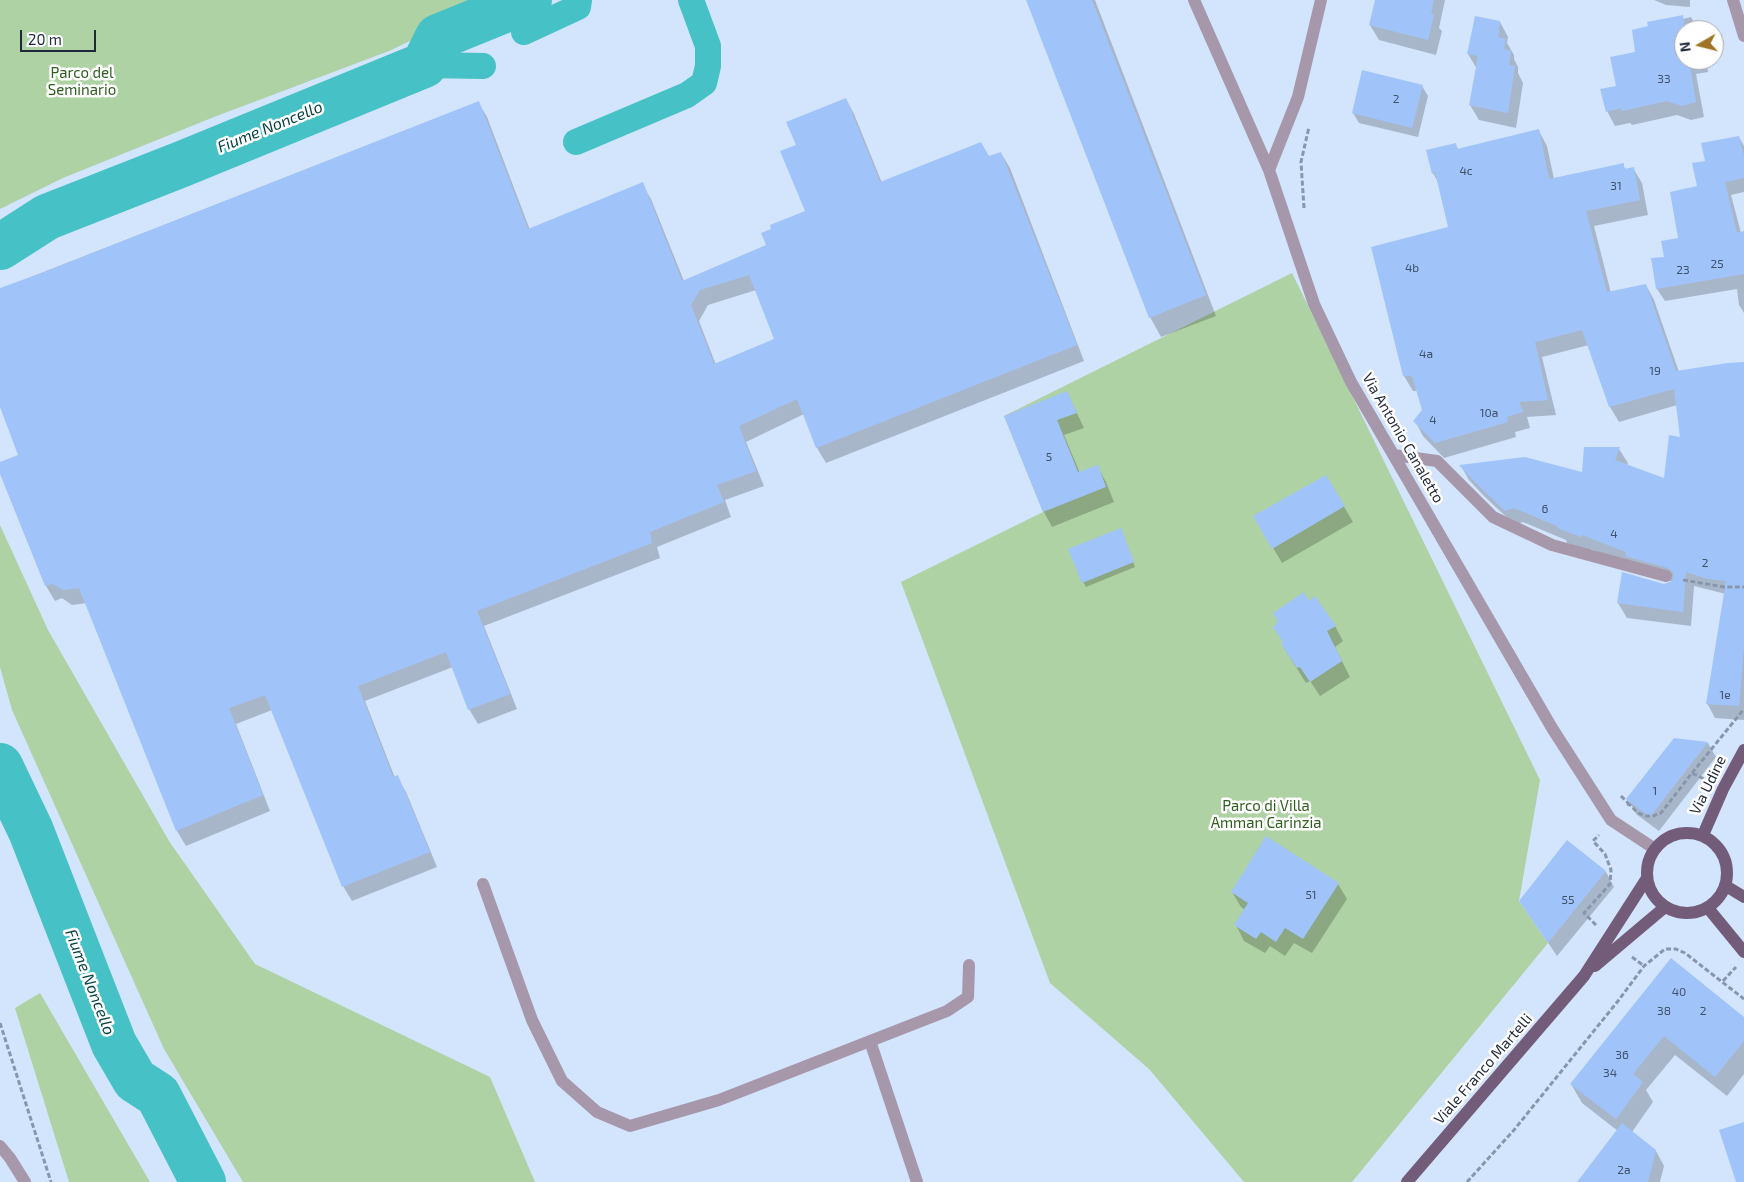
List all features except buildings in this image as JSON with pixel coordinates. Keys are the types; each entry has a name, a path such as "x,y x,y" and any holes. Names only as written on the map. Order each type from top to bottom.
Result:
{"main road":[{"name":"Via Udine","path":"1702,835 1723,789 1744,750"},
{"name":"Via Udine","path":"1654,849 1660,842 1675,834 1692,833 1702,835 1718,846 1723,854 1727,866 1726,886"},
{"path":"1654,849 1648,861 1647,878 1650,890 1665,907 1683,914 1694,913 1708,908 1721,896 1726,886 1744,897"},
{"name":"Viale Franco Martelli","path":"1407,1182 1584,976 1647,878"},
{"name":"Viale Franco Martelli","path":"1584,976 1665,907"},
{"path":"1708,908 1744,952"}],"street":[{"name":"Via Antonio Canaletto","path":"1194,0 1269,170 1314,304 1351,382 1547,720 1611,820 1654,849"},
{"path":"1269,170 1298,97 1321,0"},
{"path":"1733,0 1744,36"},
{"path":"1394,455 1437,461 1492,517 1552,544 1666,576"},
{"path":"483,884 532,1020 562,1081 597,1112 630,1126 719,1100 947,1011 968,997 969,965"},
{"path":"870,1041 917,1182"},
{"path":"0,1146 25,1182"}],"path":[{"path":"1305,216 1301,162 1309,126"},
{"path":"1666,576 1724,587 1744,587"},
{"path":"1692,773 1744,709"},
{"path":"1618,793 1629,804"},
{"path":"1467,1182 1514,1130 1644,966 1665,949 1676,949 1686,953 1744,998"},
{"path":"0,1023 50,1182"}],"green space":[{"name":"Parco del Seminario","path":"0,0 505,0 460,17 389,51 214,117 63,178 0,209"},
{"name":"Parco di Villa Amman Carinzia","path":"1292,273 1540,780 1519,901 1548,943 1352,1182 1244,1182 1149,1069 1050,983 901,582 1043,512 1004,416"},
{"path":"0,525 48,630 169,841 255,964 490,1077 535,1182 243,1182 164,1049 12,710 0,667"},
{"path":"40,993 150,1182 69,1182 15,1008"}],"waterway":[{"name":"Fiume Noncello","path":"0,247 47,217 424,65 438,37 529,0"},
{"path":"524,32 578,7 579,0"},
{"path":"576,142 687,95 704,83 708,66 708,46 691,0"},
{"path":"424,65 483,66"},
{"name":"Fiume Noncello","path":"0,766 31,831 114,1044 135,1080 158,1095 203,1182"}]}
